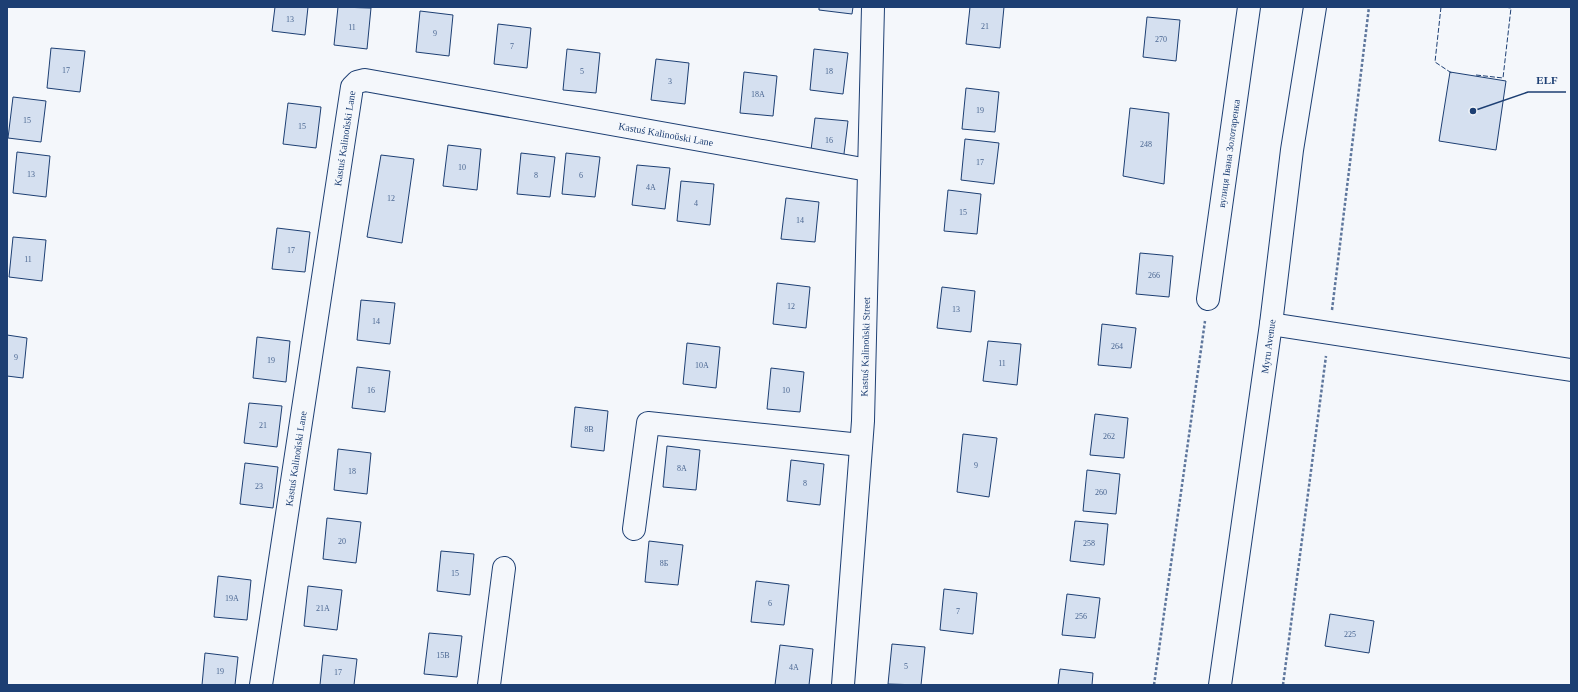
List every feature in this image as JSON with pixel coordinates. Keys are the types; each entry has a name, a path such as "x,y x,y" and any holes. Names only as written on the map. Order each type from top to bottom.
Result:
{"street":[{"name":"Kastuś Kalinoŭski Street","path":"843,685 864,413 868,170 873,7"},
{"name":"вулиця Івана Золотаренка","path":"1208,299 1249,7"},
{"name":"Myru Avenue","path":"1220,685 1271,324 1292,150 1315,7"},
{"name":"Kastuś Kalinoŭski Lane","path":"261,685 352,87 357,82 365,80 868,170"},
{"path":"1271,324 1571,370"},
{"path":"634,529 648,423 861,445"},
{"path":"489,685 504,568"}],"path":[{"path":"1283,685 1329,333 1369,7"},
{"path":"1154,685 1208,299"}],"building":[{"path":"275,7 308,7 305,35 272,31"},
{"path":"338,7 371,8 367,49 334,45"},
{"path":"819,7 853,7 852,14 819,10"},
{"path":"970,7 1004,7 1000,48 966,44"},
{"path":"420,11 453,15 449,56 416,52"},
{"path":"1147,17 1180,20 1176,61 1143,57"},
{"path":"498,24 531,28 527,68 494,64"},
{"path":"51,48 85,51 80,92 47,88"},
{"path":"567,49 600,53 596,93 563,90"},
{"path":"814,49 848,53 843,94 810,90"},
{"path":"656,59 689,63 685,104 651,100"},
{"path":"744,72 777,76 773,116 740,113"},
{"path":"1450,72 1506,81 1496,150 1439,141"},
{"path":"966,88 999,92 995,132 962,129"},
{"path":"13,97 46,101 41,142 8,138"},
{"path":"288,103 321,107 316,148 283,144"},
{"path":"1130,108 1169,113 1164,184 1123,176"},
{"path":"815,118 848,121 843,162 810,158"},
{"path":"965,139 999,143 994,184 961,180"},
{"path":"448,145 481,149 477,190 443,186"},
{"path":"17,152 50,156 46,197 13,193"},
{"path":"521,153 555,157 550,197 517,194"},
{"path":"566,153 600,157 595,197 562,194"},
{"path":"381,155 414,159 402,243 367,237"},
{"path":"637,165 670,168 665,209 632,205"},
{"path":"681,181 714,184 710,225 677,221"},
{"path":"948,190 981,194 977,234 944,231"},
{"path":"786,198 819,202 815,242 781,239"},
{"path":"277,228 310,232 305,272 272,269"},
{"path":"13,237 46,240 42,281 9,277"},
{"path":"1140,253 1173,256 1169,297 1136,294"},
{"path":"777,283 810,287 806,328 773,324"},
{"path":"942,287 975,291 971,332 937,328"},
{"path":"361,300 395,303 390,344 357,340"},
{"path":"1102,324 1136,328 1131,368 1098,365"},
{"path":"7,335 27,338 23,378 7,376"},
{"path":"257,337 290,341 286,382 253,378"},
{"path":"988,341 1021,344 1017,385 983,381"},
{"path":"687,343 720,347 716,388 683,384"},
{"path":"357,367 390,371 385,412 352,408"},
{"path":"771,368 804,372 800,412 767,409"},
{"path":"249,403 282,406 277,447 244,443"},
{"path":"575,407 608,411 604,451 571,447"},
{"path":"1095,414 1128,418 1124,458 1090,455"},
{"path":"963,434 997,438 989,497 957,492"},
{"path":"667,446 700,450 696,490 663,487"},
{"path":"338,449 371,453 367,494 334,490"},
{"path":"791,460 824,464 820,505 787,501"},
{"path":"245,463 278,467 273,508 240,504"},
{"path":"1087,470 1120,474 1116,514 1083,511"},
{"path":"327,518 361,522 356,563 323,559"},
{"path":"1075,521 1108,524 1104,565 1070,561"},
{"path":"649,541 683,545 678,585 645,582"},
{"path":"441,551 474,554 470,595 437,591"},
{"path":"218,576 251,580 247,620 214,617"},
{"path":"756,581 789,585 784,625 751,622"},
{"path":"308,586 342,590 337,630 304,626"},
{"path":"944,589 977,593 973,634 940,630"},
{"path":"1067,594 1100,598 1095,638 1062,635"},
{"path":"1330,614 1374,621 1369,653 1325,646"},
{"path":"429,633 462,636 457,677 424,674"},
{"path":"892,644 925,647 921,685 888,684"},
{"path":"780,645 813,649 809,685 775,685"},
{"path":"205,653 238,657 235,685 202,685"},
{"path":"323,655 357,659 354,685 320,685"},
{"path":"1060,669 1093,673 1092,685 1058,685"}],"fence":[{"path":"1441,7 1435,62 1452,73"},
{"path":"1476,75 1503,78 1511,8 1504,7"}],"place":[{"name":"ELF","path":"1473,111"}]}
